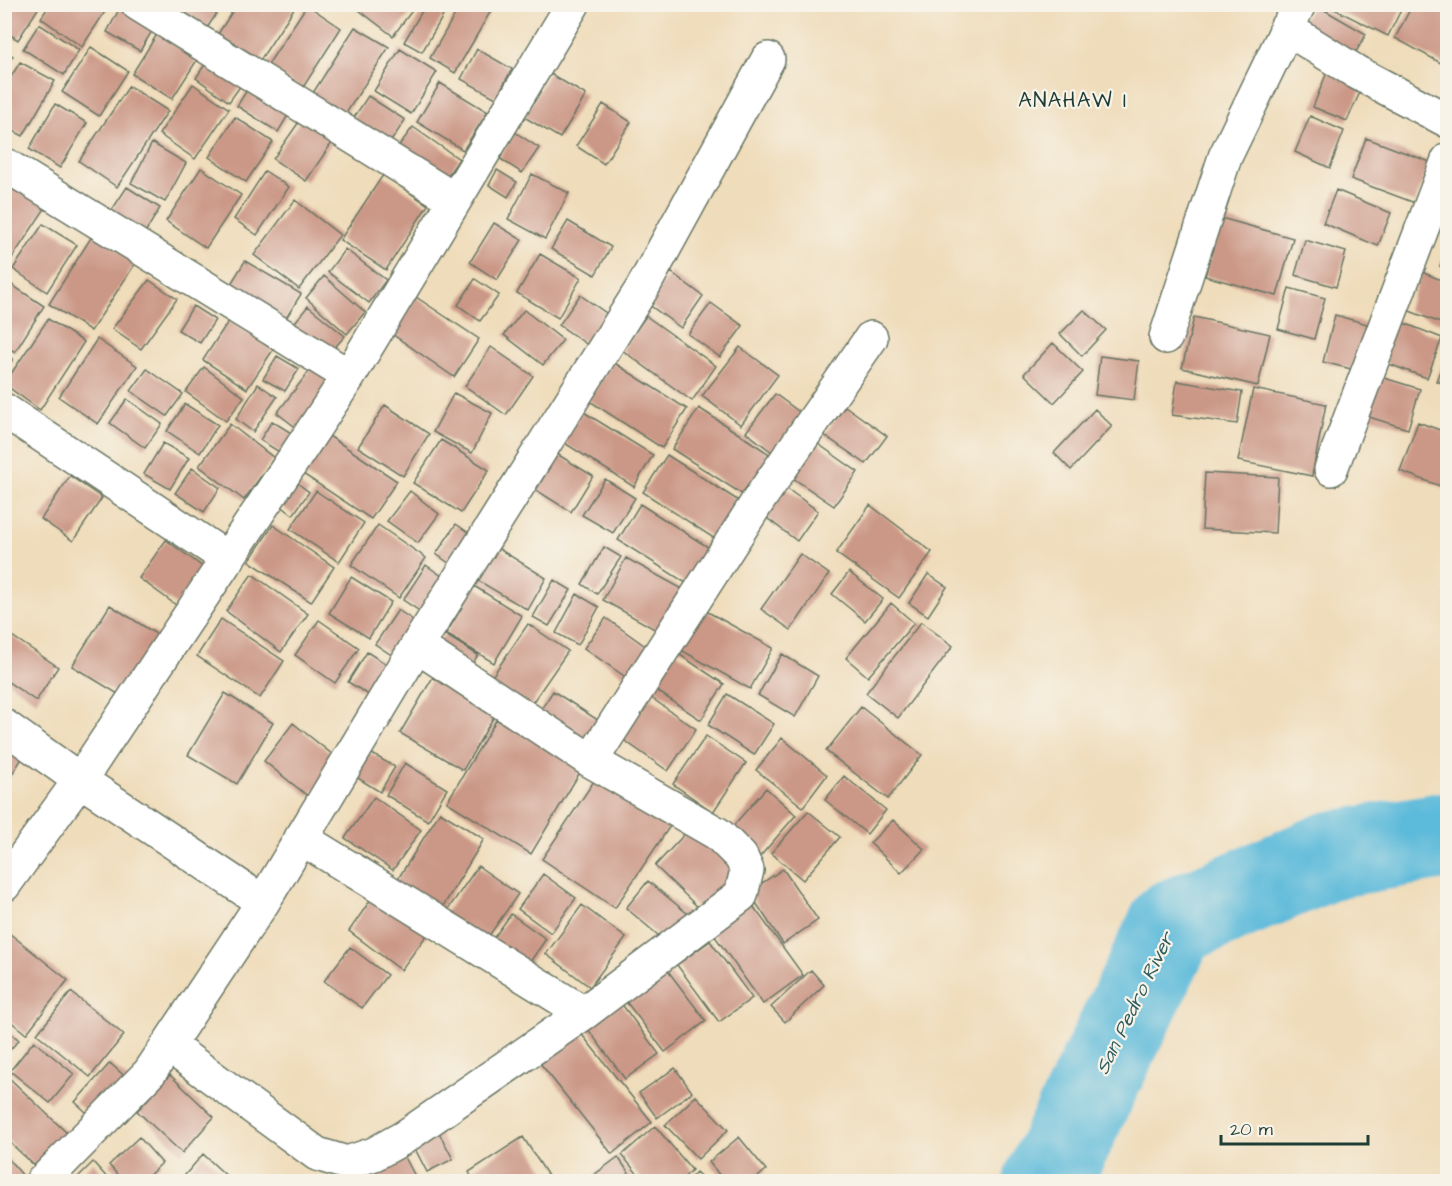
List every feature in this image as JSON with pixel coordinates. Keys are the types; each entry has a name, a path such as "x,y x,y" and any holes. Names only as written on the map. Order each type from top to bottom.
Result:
{"street":[{"path":"138,4 455,200"},
{"path":"4,885 80,780 349,376 567,7"},
{"path":"1166,337 1225,157 1293,16 1356,72 1448,121"},
{"path":"42,1182 150,1072 263,902 417,646 643,288 768,59"},
{"path":"1331,469 1448,160"},
{"path":"4,164 349,376"},
{"path":"591,761 760,498 871,338"},
{"path":"4,410 228,559"},
{"path":"168,1045 317,1154 347,1163 374,1154 403,1138 584,1013 741,895 747,870 741,857 718,834 591,761 417,646"},
{"path":"4,726 80,780 263,902"},
{"path":"301,838 584,1013"}],"building":[{"path":"4,4 41,4 18,40 4,31"},
{"path":"50,4 110,4 82,47 41,18"},
{"path":"122,4 158,21 140,51 107,32"},
{"path":"173,4 223,4 207,28"},
{"path":"237,4 297,4 257,65 216,37"},
{"path":"363,4 417,4 393,36 359,10"},
{"path":"426,4 450,4 422,52 404,42"},
{"path":"461,4 484,4 492,9 455,73 430,58"},
{"path":"1314,4 1366,34 1350,63 1295,33"},
{"path":"1329,4 1404,4 1388,36 1328,6"},
{"path":"1413,4 1448,6 1448,67 1395,38"},
{"path":"307,5 341,28 302,89 267,66"},
{"path":"39,24 79,50 64,75 23,49"},
{"path":"355,27 389,47 343,118 311,96"},
{"path":"159,31 199,57 172,99 132,74"},
{"path":"91,47 128,71 99,116 62,92"},
{"path":"400,49 437,72 411,114 374,91"},
{"path":"477,49 512,69 496,98 461,79"},
{"path":"4,50 13,56 4,69"},
{"path":"209,58 244,81 229,102 196,78"},
{"path":"20,62 55,81 23,136 4,126 4,88"},
{"path":"1329,67 1365,81 1347,121 1313,107"},
{"path":"549,73 586,95 560,138 524,117"},
{"path":"252,82 293,107 278,132 237,106"},
{"path":"440,83 488,112 463,150 417,122"},
{"path":"193,84 229,109 195,159 159,134"},
{"path":"129,86 168,111 117,187 79,161"},
{"path":"368,96 405,120 388,146 351,122"},
{"path":"55,104 87,123 60,168 29,149"},
{"path":"603,104 631,122 604,164 576,146"},
{"path":"1310,116 1344,131 1330,168 1295,152"},
{"path":"235,117 273,142 246,182 209,157"},
{"path":"301,119 333,141 306,181 273,159"},
{"path":"413,127 459,159 444,181 397,148"},
{"path":"515,132 539,148 522,173 499,158"},
{"path":"1366,138 1430,162 1415,203 1351,179"},
{"path":"152,143 186,163 165,202 131,183"},
{"path":"201,168 241,195 206,248 166,221"},
{"path":"497,170 517,182 508,197 489,185"},
{"path":"265,171 289,187 257,235 234,219"},
{"path":"532,174 569,193 545,239 508,219"},
{"path":"383,175 428,205 386,270 340,240"},
{"path":"13,181 48,204 4,270 4,193"},
{"path":"127,187 160,208 143,236 108,216"},
{"path":"1336,190 1391,213 1378,246 1323,223"},
{"path":"295,200 340,235 299,289 254,255"},
{"path":"1221,218 1293,238 1277,296 1205,276"},
{"path":"568,221 611,247 595,275 551,249"},
{"path":"494,223 522,240 497,280 470,262"},
{"path":"43,224 77,245 47,292 13,269"},
{"path":"94,233 137,261 91,331 49,304"},
{"path":"1305,240 1346,252 1336,287 1295,275"},
{"path":"345,249 386,280 369,303 328,272"},
{"path":"1448,249 1448,269 1440,266"},
{"path":"540,254 581,278 558,318 517,293"},
{"path":"245,261 301,294 285,320 229,287"},
{"path":"671,272 703,296 681,328 648,304"},
{"path":"1422,272 1448,283 1448,326 1407,310"},
{"path":"324,276 365,312 347,334 306,298"},
{"path":"475,279 499,295 480,321 458,305"},
{"path":"149,280 177,299 141,349 112,329"},
{"path":"6,281 44,306 15,352 4,345"},
{"path":"1289,288 1325,298 1314,339 1278,329"},
{"path":"580,295 609,315 588,345 559,325"},
{"path":"416,297 479,339 454,377 392,334"},
{"path":"711,303 743,326 720,357 688,334"},
{"path":"193,306 215,320 200,343 178,330"},
{"path":"308,306 345,336 328,355 292,326"},
{"path":"524,310 563,340 543,365 504,335"},
{"path":"1084,310 1106,330 1082,356 1060,334"},
{"path":"1335,315 1367,324 1355,370 1323,362"},
{"path":"646,316 716,366 692,401 622,350"},
{"path":"1194,317 1270,334 1258,386 1182,368"},
{"path":"1391,318 1442,338 1427,378 1375,359"},
{"path":"48,319 84,342 40,410 4,384"},
{"path":"229,320 273,350 247,389 203,360"},
{"path":"97,339 137,366 98,424 59,397"},
{"path":"1053,343 1083,372 1054,403 1024,374"},
{"path":"491,347 533,376 506,415 465,386"},
{"path":"740,347 778,375 741,425 702,396"},
{"path":"4,353 13,359 4,372"},
{"path":"1448,354 1448,385 1436,381"},
{"path":"277,356 299,369 285,391 263,379"},
{"path":"1100,356 1139,361 1134,400 1095,395"},
{"path":"613,362 687,409 662,448 588,400"},
{"path":"313,366 334,382 298,429 277,413"},
{"path":"204,367 244,397 226,421 186,392"},
{"path":"147,369 183,394 167,416 131,391"},
{"path":"1368,373 1420,389 1408,429 1356,413"},
{"path":"1177,381 1242,392 1237,424 1172,415"},
{"path":"258,384 277,397 253,432 236,419"},
{"path":"1253,389 1326,404 1312,476 1238,461"},
{"path":"454,393 492,413 472,453 433,432"},
{"path":"775,394 802,414 773,453 746,432"},
{"path":"127,399 162,424 145,448 110,423"},
{"path":"185,404 218,425 200,453 167,431"},
{"path":"385,405 429,434 403,476 358,447"},
{"path":"845,406 887,436 866,464 824,435"},
{"path":"699,408 771,455 745,496 672,449"},
{"path":"1095,409 1112,426 1071,470 1054,453"},
{"path":"582,411 653,455 634,487 563,442"},
{"path":"272,421 296,436 284,455 260,440"},
{"path":"1418,422 1448,433 1448,489 1400,471"},
{"path":"230,424 274,458 244,500 199,466"},
{"path":"323,432 397,481 371,519 297,470"},
{"path":"811,439 858,472 834,506 787,474"},
{"path":"441,440 489,470 461,513 413,483"},
{"path":"163,443 189,458 170,489 144,474"},
{"path":"557,454 593,476 571,512 536,490"},
{"path":"667,455 739,501 715,539 643,492"},
{"path":"192,468 220,488 204,512 175,493"},
{"path":"1205,473 1278,477 1275,533 1202,529"},
{"path":"70,476 102,498 73,541 41,519"},
{"path":"605,479 635,498 613,533 582,515"},
{"path":"296,482 309,492 293,515 280,505"},
{"path":"779,483 818,511 797,541 759,512"},
{"path":"316,491 364,523 339,562 290,529"},
{"path":"410,491 439,514 418,543 387,521"},
{"path":"640,504 711,549 689,585 618,540"},
{"path":"870,505 932,552 899,598 836,553"},
{"path":"456,524 476,538 456,568 436,554"},
{"path":"273,525 334,567 311,602 249,561"},
{"path":"378,525 426,558 399,598 351,565"},
{"path":"166,540 203,567 176,605 139,578"},
{"path":"491,544 546,578 528,610 472,577"},
{"path":"604,547 621,557 597,594 582,584"},
{"path":"800,554 829,574 791,630 761,609"},
{"path":"626,558 688,592 665,635 603,600"},
{"path":"426,565 449,581 427,616 403,600"},
{"path":"849,572 883,599 865,621 832,594"},
{"path":"252,574 308,614 281,652 226,611"},
{"path":"928,574 947,587 928,616 909,603"},
{"path":"351,577 391,602 369,638 329,613"},
{"path":"554,580 571,590 549,626 533,617"},
{"path":"474,586 522,616 494,663 446,634"},
{"path":"577,594 599,607 578,645 556,633"},
{"path":"891,603 914,623 868,677 846,658"},
{"path":"110,605 161,637 123,697 72,666"},
{"path":"697,606 773,648 750,689 674,646"},
{"path":"398,610 425,628 402,662 375,644"},
{"path":"606,618 648,648 627,678 584,648"},
{"path":"221,619 284,661 260,698 197,656"},
{"path":"319,620 359,648 335,683 295,655"},
{"path":"921,622 953,646 898,718 866,693"},
{"path":"528,624 568,651 526,712 487,684"},
{"path":"9,634 58,667 36,701 4,679 4,640"},
{"path":"444,634 478,655 465,675 432,655"},
{"path":"671,649 724,684 701,720 648,685"},
{"path":"367,652 397,671 377,700 348,682"},
{"path":"782,654 818,676 795,717 758,695"},
{"path":"433,677 496,713 463,770 400,733"},
{"path":"553,691 607,726 587,755 534,720"},
{"path":"225,693 273,723 237,784 188,755"},
{"path":"727,694 774,724 754,755 708,725"},
{"path":"650,697 696,729 668,771 621,738"},
{"path":"861,707 922,755 888,799 826,751"},
{"path":"501,712 585,764 531,854 447,802"},
{"path":"293,723 338,759 309,797 264,761"},
{"path":"706,736 746,763 713,812 673,784"},
{"path":"782,738 827,775 803,807 756,770"},
{"path":"4,745 23,757 4,786"},
{"path":"367,751 395,767 380,792 353,775"},
{"path":"405,763 447,789 428,821 386,795"},
{"path":"844,776 886,810 867,834 825,800"},
{"path":"596,778 670,826 615,908 542,859"},
{"path":"766,788 796,815 757,860 727,833"},
{"path":"374,797 421,830 393,870 345,838"},
{"path":"808,811 840,837 803,880 771,853"},
{"path":"440,812 484,839 439,913 394,885"},
{"path":"893,820 924,849 901,873 870,843"},
{"path":"693,825 740,870 703,912 655,866"},
{"path":"478,866 518,894 484,943 444,915"},
{"path":"783,869 818,920 783,944 749,892"},
{"path":"543,874 576,898 551,933 518,909"},
{"path":"648,881 688,914 665,941 626,908"},
{"path":"378,889 432,928 401,970 349,931"},
{"path":"748,899 803,975 763,1004 709,928"},
{"path":"582,905 626,938 590,987 546,954"},
{"path":"511,914 546,939 525,969 490,943"},
{"path":"4,929 68,980 26,1034 4,1016"},
{"path":"710,941 752,998 719,1022 677,965"},
{"path":"350,947 387,975 362,1008 324,981"},
{"path":"665,967 706,1021 665,1052 624,999"},
{"path":"811,970 824,985 785,1022 771,1007"},
{"path":"71,992 124,1035 90,1077 37,1034"},
{"path":"621,1003 659,1054 625,1079 587,1028"},
{"path":"4,1027 19,1040 4,1056"},
{"path":"579,1031 652,1122 612,1154 540,1063"},
{"path":"34,1041 74,1074 50,1103 10,1071"},
{"path":"110,1063 130,1081 95,1120 75,1102"},
{"path":"675,1068 692,1092 657,1118 639,1093"},
{"path":"4,1073 69,1135 38,1169 4,1137"},
{"path":"170,1075 214,1117 182,1153 137,1111"},
{"path":"696,1096 728,1130 698,1159 665,1125"},
{"path":"655,1126 692,1170 679,1182 644,1182 622,1155"},
{"path":"436,1127 453,1159 427,1172 411,1141"},
{"path":"139,1137 162,1163 142,1182 124,1182 109,1165"},
{"path":"523,1137 552,1182 474,1182 469,1172"},
{"path":"739,1137 766,1170 752,1182 725,1182 709,1162"},
{"path":"398,1144 418,1182 371,1182 361,1163"},
{"path":"4,1154 25,1178 21,1182 4,1182"},
{"path":"203,1154 233,1182 179,1182"},
{"path":"618,1157 635,1182 598,1182 594,1175"},
{"path":"93,1162 111,1182 73,1182"},
{"path":"696,1172 707,1182 687,1182"}],"waterway":[{"name":"San Pedro River","path":"1047,1182 1173,923 1332,855 1448,835"},
{"path":"1049,1177 1057,1182"}],"district":[{"name":"ANAHAW I","path":"1073,100"}]}
